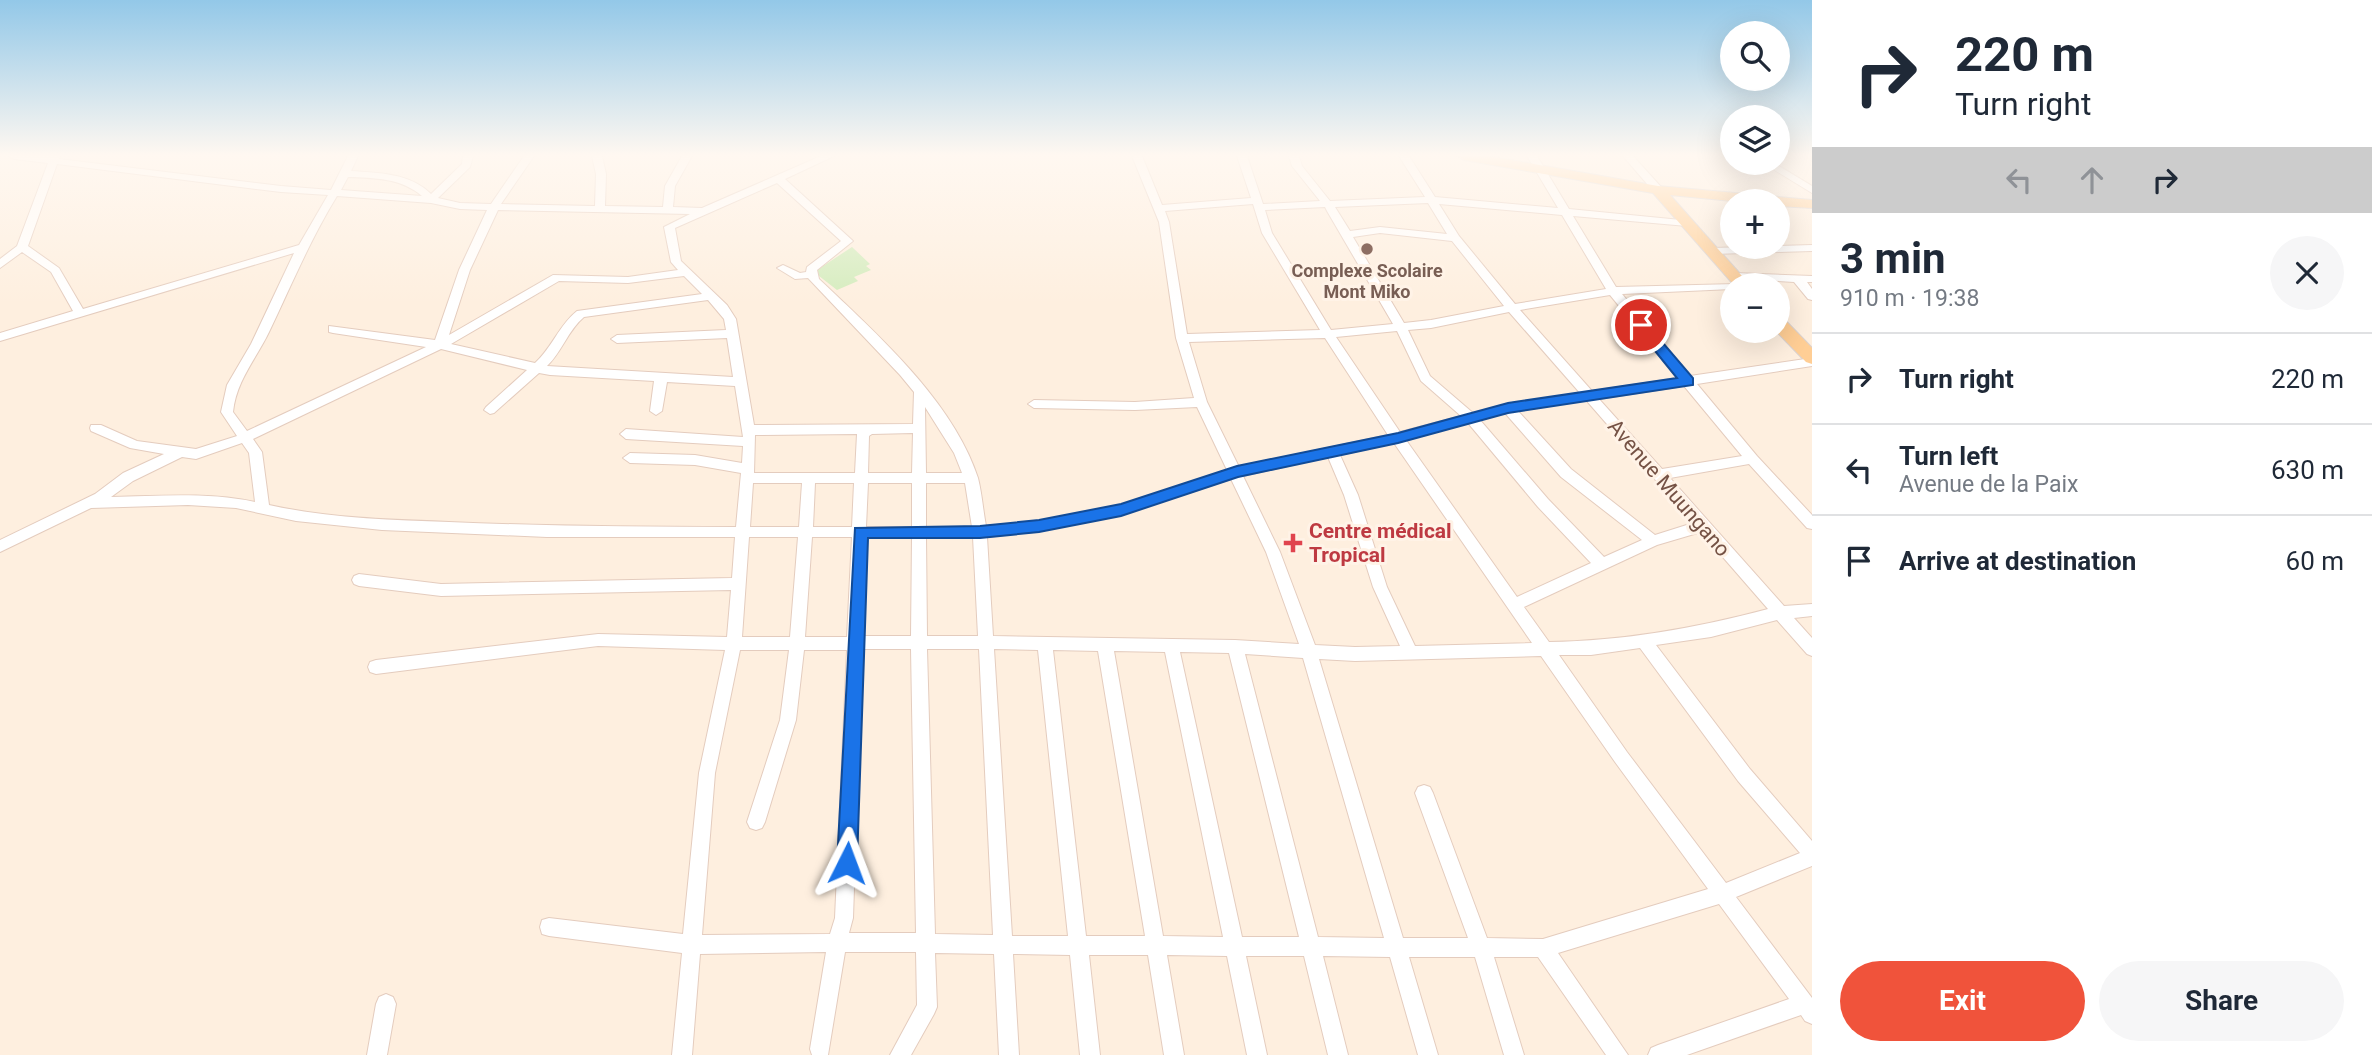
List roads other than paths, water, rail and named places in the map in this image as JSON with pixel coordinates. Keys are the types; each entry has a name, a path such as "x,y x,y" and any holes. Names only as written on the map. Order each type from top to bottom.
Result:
{"main road":[{"path":"1671,205 1729,273"},
{"path":"1790,336 1812,360"}],"street":[{"path":"0,265 22,247 37,205"},
{"path":"263,509 255,453 226,411 234,382 255,347 304,247 328,205"},
{"path":"456,205 705,211"},
{"path":"668,205 668,210"},
{"path":"682,1055 707,773 734,644 749,436 733,334 727,313 676,262 669,227 719,205"},
{"path":"808,205 848,241 811,269 811,274"},
{"path":"1158,205 1175,277 1182,338 1200,402 1237,472 1273,552 1309,651 1428,1055"},
{"path":"1159,208 1227,205"},
{"path":"1257,205 1267,233 1328,334 1398,438 1621,757 1808,1009 1658,1055"},
{"path":"1328,205 1400,326 1425,377 1472,419 1543,503 1602,565"},
{"name":"Avenue Muungano","path":"1436,205 1455,239 1512,308 1812,649"},
{"path":"1490,205 1687,223"},
{"path":"1560,205 1614,291 1752,459 1812,524"},
{"path":"440,345 458,279 474,241 496,207"},
{"path":"1346,235 1380,230 1455,239"},
{"path":"22,247 55,270 80,313"},
{"path":"0,337 304,247"},
{"path":"1712,251 1812,248"},
{"path":"783,268 799,277 811,274"},
{"path":"96,428 135,445 196,454 244,438 440,345 557,277 641,279 685,272"},
{"path":"811,274 889,355 953,439 970,478 980,532 1009,1055"},
{"path":"1790,278 1812,279"},
{"path":"1797,278 1812,296"},
{"path":"1182,338 1328,334 1431,324 1614,291 1720,283"},
{"path":"490,410 548,358 559,344 567,326 581,314 711,296"},
{"path":"333,329 440,345 535,368 660,378 684,374 740,382"},
{"path":"617,339 733,334"},
{"path":"90,503 188,500 236,503 382,526 547,532 980,532 1039,526 1121,510 1237,472 1398,438 1508,408 1688,382 1812,360"},
{"path":"656,411 660,378"},
{"path":"900,1055 927,1007 919,643 919,394"},
{"path":"1034,404 1135,406 1200,402"},
{"path":"1508,408 1566,473 1653,541"},
{"path":"626,434 749,436 918,428"},
{"path":"820,1049 837,942 844,918 857,643 863,435 869,429"},
{"path":"1332,451 1351,495 1380,587 1410,652"},
{"path":"0,546 90,503 128,477 178,453"},
{"path":"630,458 695,460 748,474 809,479 970,478"},
{"path":"1658,475 1752,459"},
{"path":"756,822 788,720 797,644 809,479"},
{"path":"1516,604 1653,541 1702,526"},
{"path":"359,580 453,591 739,584"},
{"path":"376,667 486,651 598,640 734,644 984,642 1410,652 1591,648 1711,631 1778,613 1812,610"},
{"path":"550,927 693,945 927,942 1077,946 1543,948 1724,893 1812,856 1744,775 1645,642"},
{"path":"1045,643 1090,1055"},
{"path":"1105,645 1174,1055"},
{"path":"1171,646 1257,1055"},
{"path":"1235,647 1338,1055"},
{"path":"1424,793 1481,947 1514,1055"},
{"path":"1543,948 1618,1055"},
{"path":"377,1055 386,1004"}],"place":[{"name":"Complexe Scolaire Mont Miko","path":"1367,249"},
{"name":"Centre médical Tropical","path":"1293,543"}]}
